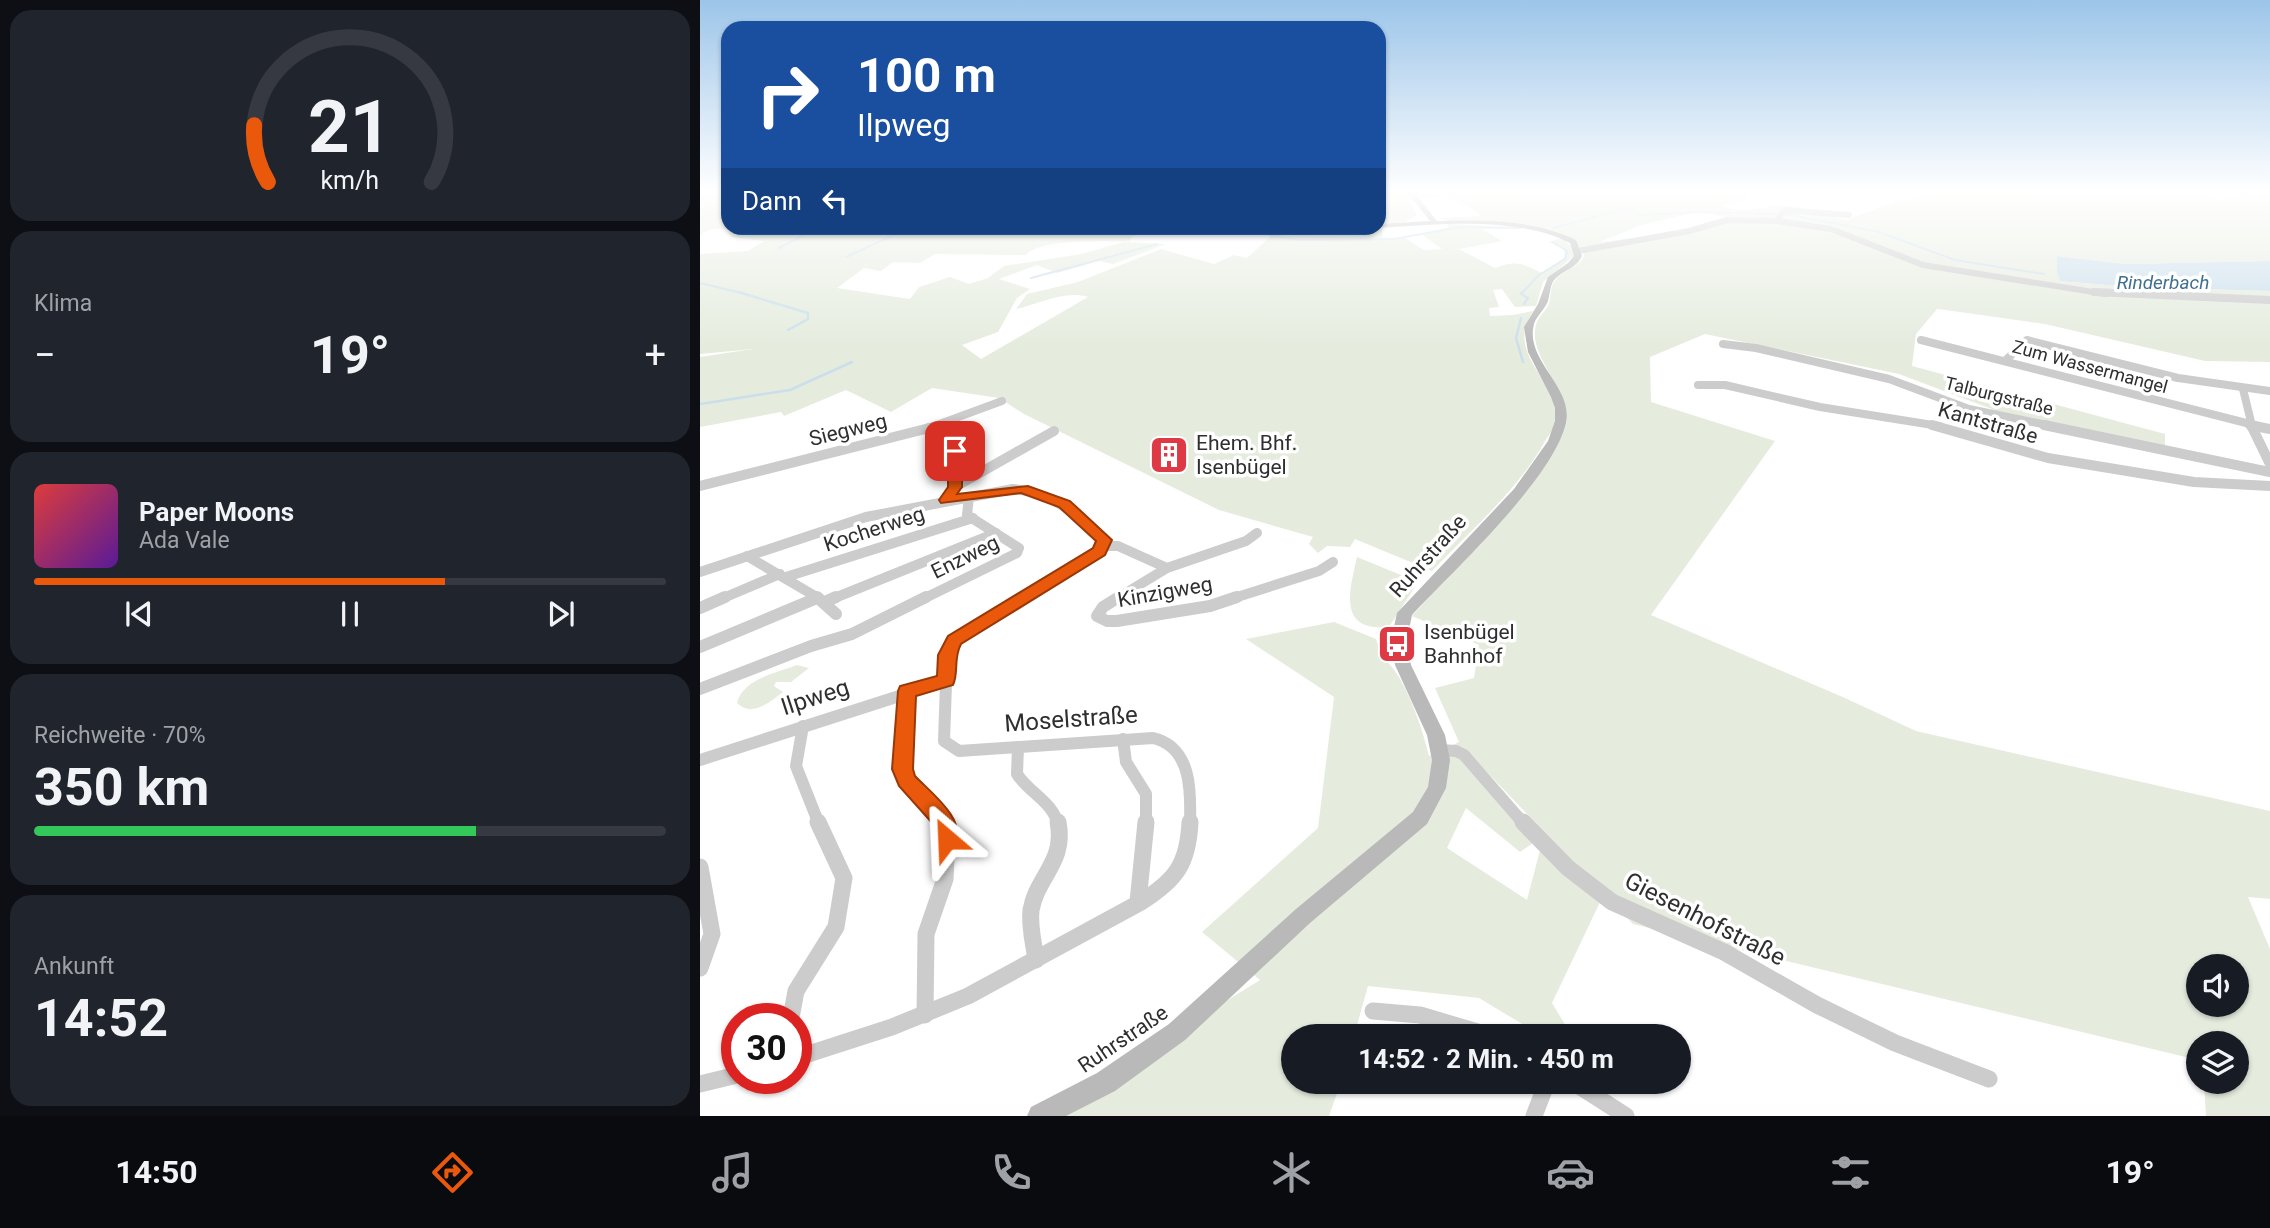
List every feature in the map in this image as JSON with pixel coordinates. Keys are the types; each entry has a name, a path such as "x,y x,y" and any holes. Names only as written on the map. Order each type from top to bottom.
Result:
{"main road":[{"path":"1572,243 1578,251"},
{"name":"Ruhrstraße","path":"1041,1116 1106,1082 1177,1032 1303,916 1420,818 1434,799 1442,773 1440,750 1434,727 1401,658 1397,644 1400,625 1410,607 1534,473 1556,436 1561,420 1558,401 1531,352 1530,323 1542,304 1547,283 1575,262 1578,251"}],"street":[{"path":"1578,251 1622,243"},
{"path":"1866,243 1911,261 1954,271 2115,295 2270,300"},
{"name":"Zum Wassermangel","path":"1921,340 2270,429"},
{"path":"2006,360 2027,340 2243,388 2270,391"},
{"name":"Talburgstraße","path":"1723,344 1756,348 1875,376 1969,409 2270,472"},
{"name":"Kantstraße","path":"1698,385 1725,385 1820,407 1930,424 2048,458 2207,484 2270,486"},
{"path":"2243,388 2251,425 2270,464"},
{"name":"Siegweg","path":"700,486 929,428 1002,401"},
{"path":"929,428 955,451 955,487"},
{"path":"946,500 955,487 1054,431"},
{"path":"700,572 838,525 946,500 1023,489 1065,504 1104,540 1104,546 1118,546 1167,568"},
{"name":"Enzweg","path":"700,689 811,646 852,634 1017,553 1019,548 967,515 970,497"},
{"name":"Kocherweg","path":"700,608 783,575 973,518"},
{"path":"700,647 996,533"},
{"name":"Kinzigweg","path":"1257,533 1246,541 1167,568 1102,607 1097,616 1107,621 1117,621 1210,606 1319,571 1333,562"},
{"name":"Moselstraße","path":"812,1053 925,1015 1036,960 1156,893 1180,870 1188,839 1191,808 1187,769 1177,748 1165,740 1123,740 959,751 944,741 947,655 955,640 1104,546"},
{"path":"747,555 821,600 836,614"},
{"name":"Ilpweg","path":"700,760 907,691 946,681"},
{"path":"907,691 902,769 906,780 944,821 947,839 945,879 926,934 925,1015"},
{"path":"794,1003 796,991 836,927 844,878 803,789 796,765 803,726"},
{"path":"1123,740 1126,762 1146,793 1148,807 1138,902"},
{"path":"1018,747 1015,766 1018,776 1054,808 1061,835 1060,852 1031,910 1036,960"},
{"name":"Giesenhofstraße","path":"1440,750 1456,751 1464,755 1568,868 1612,902 1724,952 1817,1005 1895,1043 1989,1079"},
{"path":"700,867 712,934 700,968"},
{"path":"1373,1011 1420,1015 1450,1024"},
{"path":"700,1084 721,1078"},
{"path":"1534,1116 1542,1094"},
{"path":"1592,1094 1626,1116"}],"shaded area":[{"path":"761,243 1059,243 1026,255 935,254 920,263 893,262 881,271 864,268 837,288 910,299 919,287 950,277 969,284 988,278 1004,266 1081,254 1120,243 1166,244 1113,264 1099,261 1057,273 1037,265 999,279 1030,289 1017,298 998,332 962,345 981,359 1088,297 1061,296 1016,309 1027,294 1078,282 1161,249 1214,264 1234,255 1247,258 1263,243 1413,243 1424,250 1442,249 1434,243 1491,243 1459,249 1495,268 1519,264 1542,273 1565,257 1564,250 1551,243 1568,243 1574,256 1543,282 1536,306 1515,307 1502,289 1493,290 1499,307 1489,308 1490,316 1533,311 1525,328 1525,343 1529,356 1551,395 1556,409 1555,424 1533,461 1507,494 1432,571 1355,539 1350,547 1327,546 1318,553 1309,544 1313,537 1219,510 1024,414 999,398 932,388 891,412 846,390 784,416 781,412 700,427 700,357 753,349 700,354 700,254 748,251"},
{"path":"1575,243 2270,243 2270,261 2125,264 2058,256 2057,273 2060,281 2131,287 2270,291 2270,362 2205,361 2045,324 1937,309 1916,334 1912,366 2165,434 2165,446 1997,411 1899,374 1705,334 1650,357 1651,402 1775,441 1651,615 1916,731 2270,811 2270,899 2248,897 2270,949 2270,1116 2206,1116 2205,1094 2249,1094 2249,1031 2186,1031 2186,1057 1633,924 1481,766 1543,836 1520,852 1466,808 1447,848 1527,900 1540,850 1601,900 1552,1003 1565,1024 1522,1024 1479,998 1368,986 1357,1024 1281,1024 1281,1094 1337,1094 1329,1116 1041,1116 1260,980 1202,932 1318,828 1334,697 1246,639 1334,622 1376,639 1383,656 1409,696 1429,756 1459,742 1435,688 1474,678 1479,645 1412,616 1527,489 1562,435 1567,416 1565,405 1536,345 1535,333 1538,320 1549,304 1553,284 1584,256"},
{"path":"1357,557 1418,582 1389,627 1373,627 1361,623 1354,616 1350,596"},
{"path":"797,665 809,668 791,682 776,682 774,686 783,692 767,704 749,709 737,703 740,695 753,683"}],"water":[{"path":"2057,256 2125,264 2270,261 2270,291 2131,287 2060,281"}],"waterway":[{"path":"779,248 789,243"},
{"path":"846,257 876,243"},
{"path":"1521,294 1539,275 1565,259 1567,251 1555,243"},
{"name":"Rinderbach","path":"1909,243 1955,260 2044,274"},
{"path":"1031,278 1157,244"},
{"path":"700,283 743,294"},
{"path":"738,292 743,294"},
{"path":"743,294 808,313 808,319 788,330"},
{"path":"1521,294 1528,298 1524,304"},
{"path":"1521,318 1516,338 1523,362"},
{"path":"700,404 790,390 852,362"}],"place":[{"name":"Ehem. Bhf. Isenbügel","path":"1169,455"},
{"name":"Isenbügel Bahnhof","path":"1397,644"}],"route":[{"path":"947,839 944,821 906,780 902,769 907,691 946,681 947,655 955,640 1104,546 1104,540 1092,527 1065,504 1023,489 946,500 955,487 955,451"}]}
